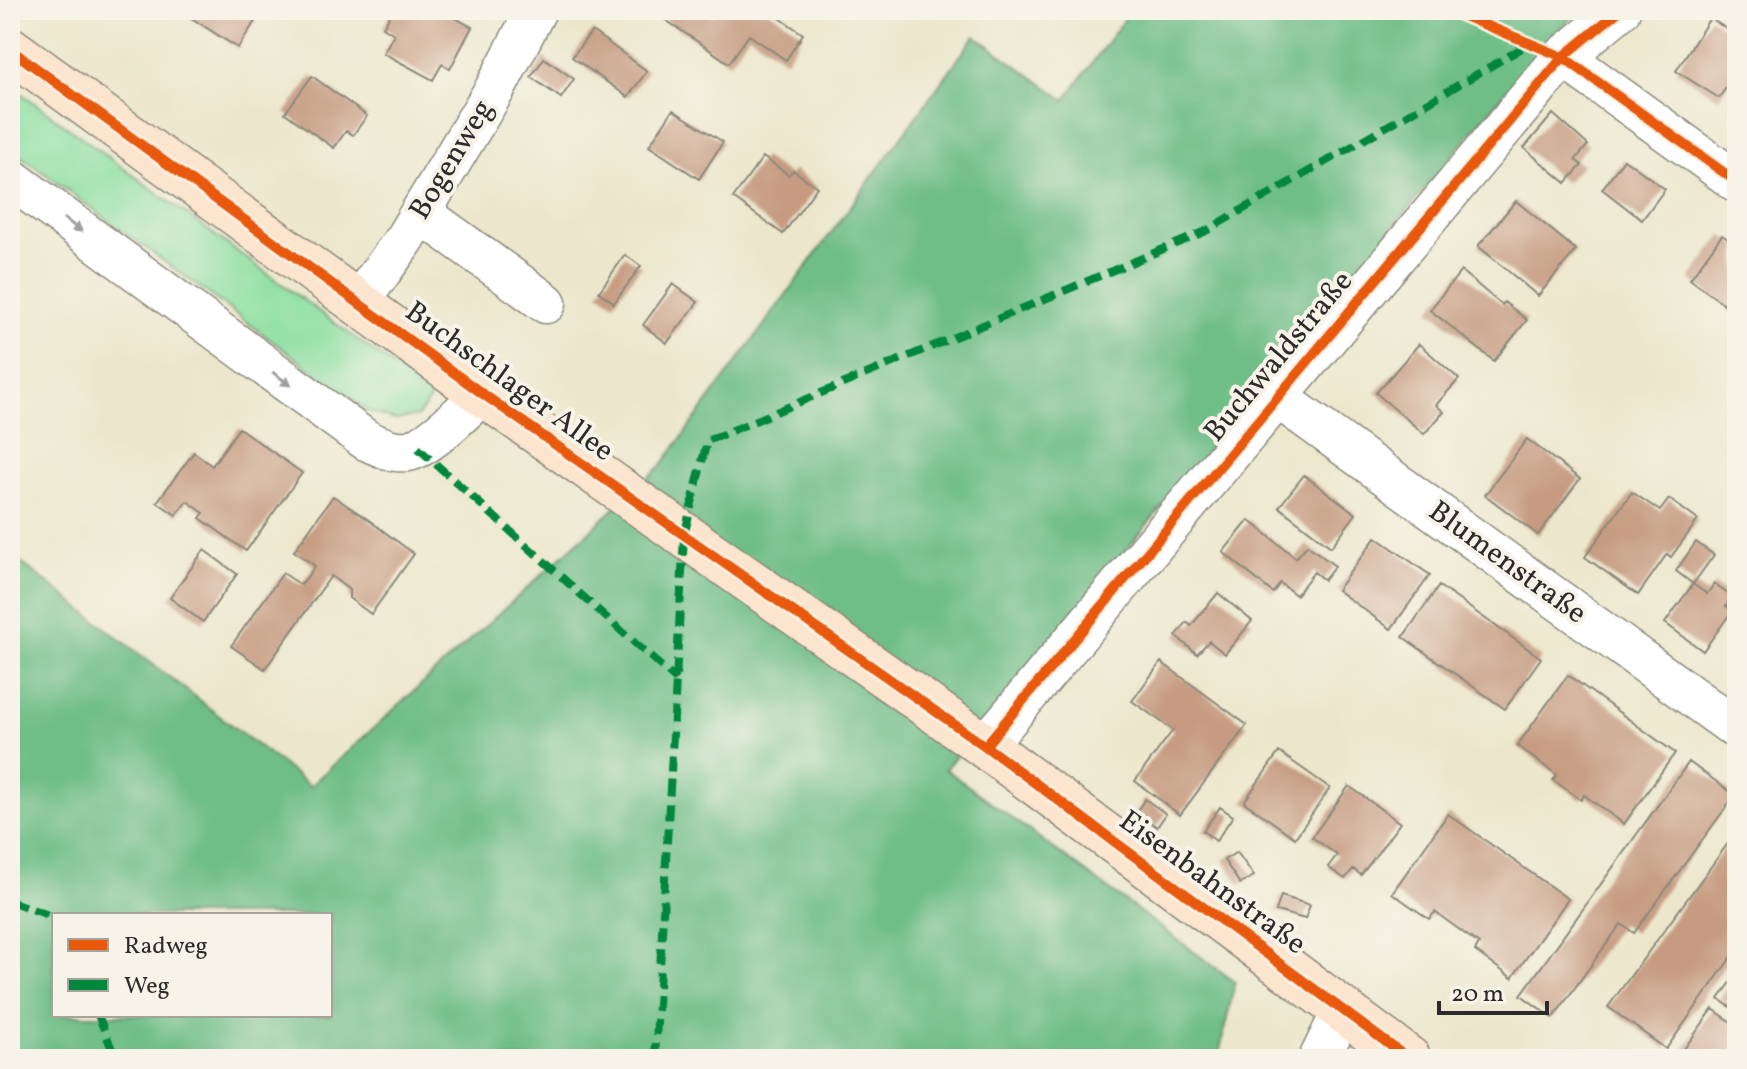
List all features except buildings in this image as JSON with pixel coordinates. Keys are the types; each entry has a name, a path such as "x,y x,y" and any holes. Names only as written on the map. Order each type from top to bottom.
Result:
{"main road":[{"name":"Buchschlager Allee","path":"10,49 483,394 985,746"},
{"name":"Eisenbahnstraße","path":"985,746 1409,1059"}],"street":[{"name":"Bogenweg","path":"358,303 421,213 495,89 536,10"},
{"name":"Buchwaldstraße","path":"985,746 1563,57 1620,10"},
{"path":"1563,57 1737,182"},
{"name":"Buchschlager Allee","path":"10,178 366,440 386,449 405,451 418,448 483,394"},
{"path":"421,213 546,303"},
{"name":"Blumenstraße","path":"1277,397 1737,729"},
{"path":"1319,1059 1343,1010"}],"green space":[{"path":"1131,10 1581,10 1549,39 945,769 1235,982 1218,1059 10,1059 10,554 310,786 661,466 975,36 1065,100"},
{"path":"10,85 433,395 418,416 395,420 369,412 10,148"}],"marked path":[{"path":"655,1059 684,536 707,441 1204,232 1529,44"},
{"path":"418,448 676,680"},
{"path":"10,901 52,916"},
{"path":"99,1017 116,1059"}],"cycle path":[{"path":"1449,10 1563,57 1737,182"},
{"path":"985,746 1563,57 1620,10"},
{"path":"10,49 483,394 985,746 1409,1059"}]}
